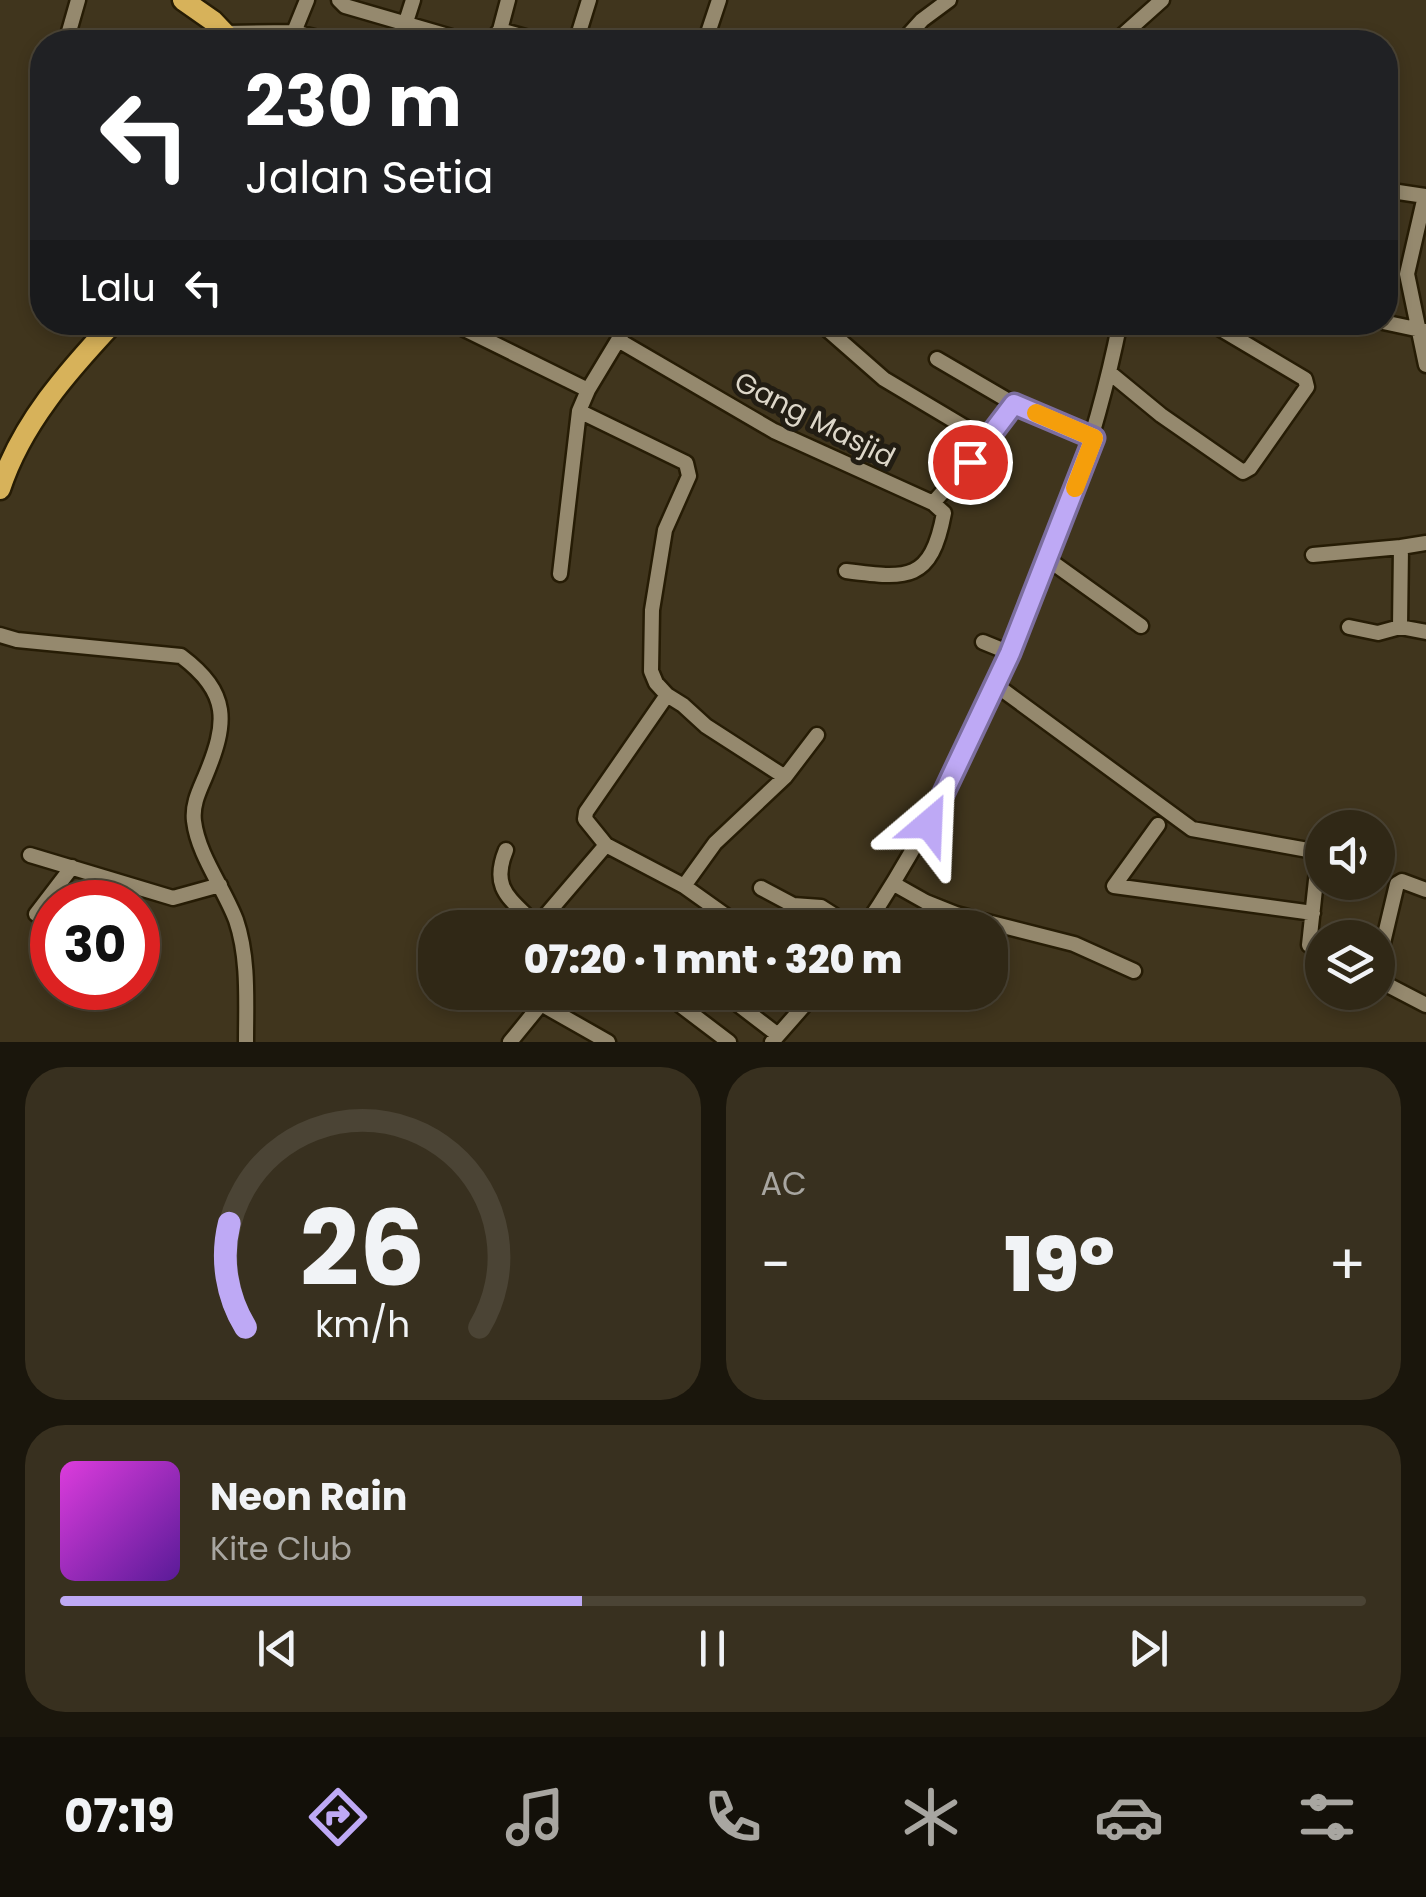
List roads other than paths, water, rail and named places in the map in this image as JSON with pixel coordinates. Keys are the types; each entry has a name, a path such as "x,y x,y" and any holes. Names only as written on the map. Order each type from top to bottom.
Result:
{"highway":[{"path":"183,0 220,30"},
{"path":"1,479 28,428 56,388 103,335"}],"street":[{"path":"69,30 78,0"},
{"path":"295,30 307,0"},
{"path":"340,0 345,6 426,30"},
{"path":"405,24 413,0"},
{"path":"497,30 508,0"},
{"path":"580,30 589,0"},
{"path":"709,30 719,0"},
{"path":"913,30 949,0"},
{"path":"1128,30 1162,0"},
{"path":"1398,191 1426,193 1407,274 1423,332 1426,365"},
{"path":"1398,326 1423,332"},
{"path":"480,335 588,390"},
{"path":"560,574 579,411 621,335"},
{"path":"834,335 884,379 988,441"},
{"path":"876,910 929,824 1010,653 1094,438 1117,335"},
{"path":"1110,373 1161,416 1243,472 1250,468 1307,386 1305,379 1231,335"},
{"name":"Gang Masjid","path":"618,340 774,431 933,503"},
{"path":"937,359 1014,404 1094,438"},
{"path":"846,571 890,576 925,564 944,513 933,503 988,441 1014,404"},
{"path":"579,411 677,457 689,470 665,530 652,610 651,670 667,695 706,726 785,777"},
{"path":"1313,555 1426,543"},
{"path":"1400,547 1400,627"},
{"path":"1049,560 1141,626"},
{"path":"1349,627 1378,633 1400,627 1426,632"},
{"path":"0,636 181,656 203,673 217,691 218,736 193,817 196,833 237,922 246,974 246,1042"},
{"path":"983,642 1010,653"},
{"path":"996,685 1192,830"},
{"path":"667,695 586,812 586,819 606,845 684,886 718,910"},
{"path":"684,886 715,843 785,777 817,735"},
{"path":"1162,805 1158,825 1114,886 1313,913"},
{"path":"1158,825 1266,840 1319,852 1312,920"},
{"path":"549,910 606,845"},
{"path":"506,850 499,867 503,890 521,910"},
{"path":"30,854 174,898 220,885"},
{"path":"62,880 72,867"},
{"path":"1388,920 1397,884 1402,881 1426,890"},
{"path":"894,884 956,914 1074,944 1134,971"},
{"path":"761,888 793,905 826,910"},
{"path":"1395,989 1426,1005"},
{"path":"510,1042 530,1010"},
{"path":"557,1010 608,1042"},
{"path":"686,1010 728,1042"},
{"path":"743,1010 775,1038 800,1010"}]}
